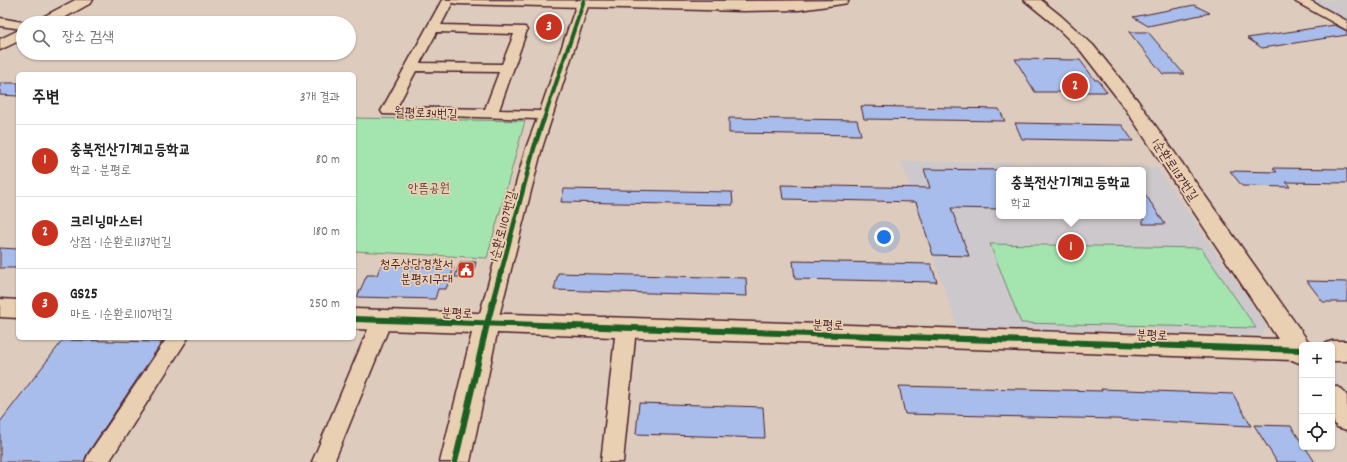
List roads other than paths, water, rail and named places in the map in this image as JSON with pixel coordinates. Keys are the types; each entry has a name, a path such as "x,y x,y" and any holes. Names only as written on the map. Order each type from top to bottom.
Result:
{"street":[{"path":"55,16 86,0"},
{"name":"월평로34번길","path":"448,0 388,111 546,115"},
{"path":"458,0 583,1 791,6 842,0"},
{"name":"1순환로1137번길","path":"1032,0 1056,19 1087,48 1132,105 1299,348"},
{"path":"1300,0 1347,26"},
{"name":"1순환로1107번길","path":"455,462 487,324 534,148 583,1"},
{"path":"0,22 16,24"},
{"path":"433,28 521,30 490,114"},
{"path":"0,45 16,37"},
{"path":"412,67 507,68"},
{"path":"0,308 16,309"},
{"name":"분평로","path":"356,319 1299,351"},
{"path":"323,462 382,320"},
{"path":"612,462 626,328"},
{"path":"96,462 177,340"},
{"path":"1335,351 1347,352"},
{"path":"1335,401 1347,418"}],"place":[{"name":"GS25","path":"549,27"},
{"name":"크리닝마스터","path":"1075,86"},
{"name":"충북전산기계고등학교","path":"1071,247"},
{"name":"청주상당경찰서 분평지구대","path":"466,270"}],"park label":[{"name":"안뜸공원","path":"429,187"}]}
